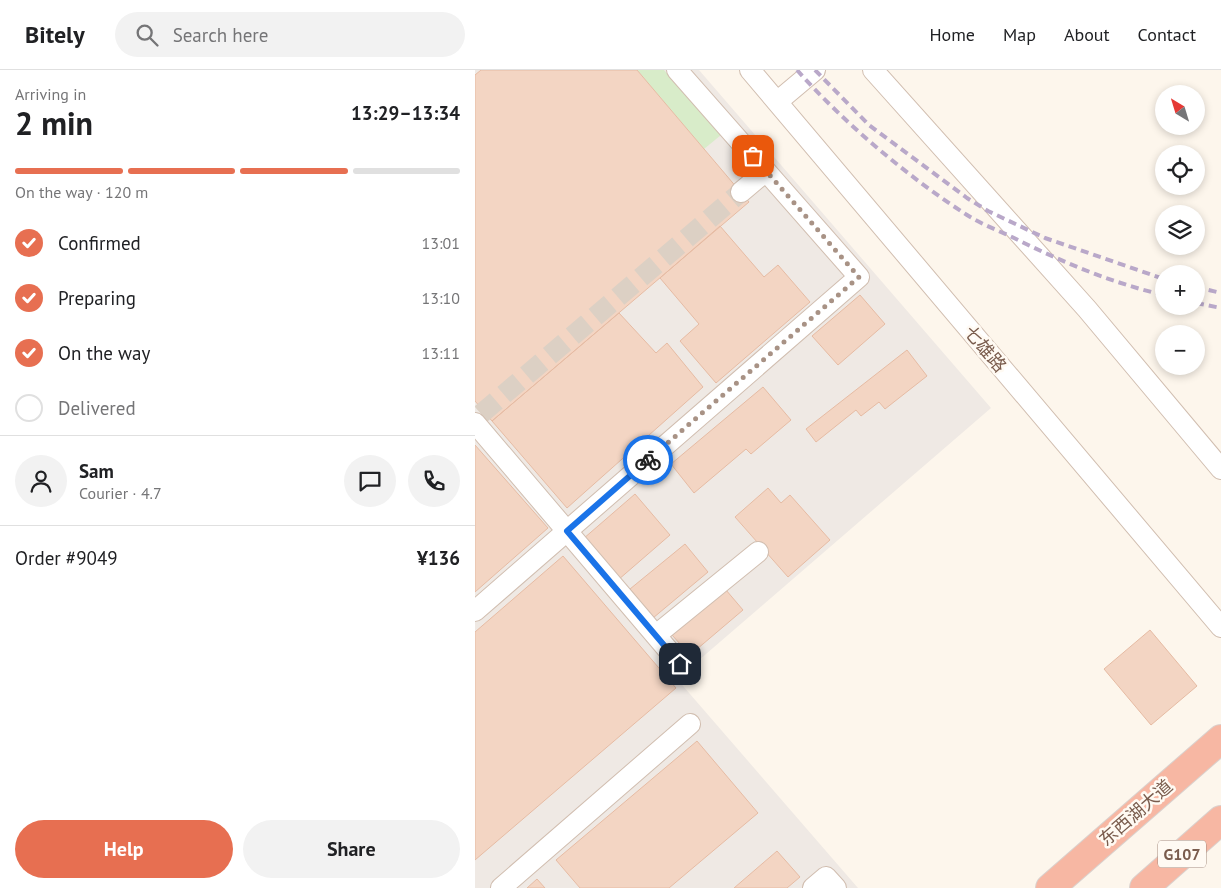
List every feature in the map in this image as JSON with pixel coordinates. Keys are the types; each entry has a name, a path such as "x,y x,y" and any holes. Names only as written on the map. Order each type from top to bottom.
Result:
{"highway":[{"name":"东西湖大道","path":"1051,888 1221,739"},
{"name":"G107","path":"1144,888 1221,820"}],"street":[{"path":"475,611 859,277 677,70"},
{"name":"七雄路","path":"750,70 1221,627"},
{"path":"777,102 815,70"},
{"path":"873,70 1087,309 1221,469"},
{"path":"741,192 766,171"},
{"path":"477,419 567,531 680,664"},
{"path":"656,636 758,552"},
{"path":"501,888 690,724"},
{"path":"813,888 826,877 836,888"}],"shaded area":[{"path":"475,70 699,70 991,408 677,679 858,888 475,888"}],"green space":[{"path":"637,70 664,70 721,135 704,149"}],"building":[{"path":"481,70 637,70 749,202 492,421 475,401 475,75"},
{"path":"720,226 764,277 778,265 810,302 716,383 680,341 699,324 660,278"},
{"path":"860,295 885,324 838,365 812,336"},
{"path":"619,313 656,353 667,343 703,387 567,508 492,421"},
{"path":"907,350 927,376 885,409 879,402 861,416 856,410 816,442 806,429"},
{"path":"763,387 791,420 751,454 746,449 694,493 671,464"},
{"path":"475,445 548,528 475,592"},
{"path":"768,488 781,503 790,495 830,540 788,577 735,517"},
{"path":"635,494 670,535 618,580 583,539"},
{"path":"685,544 708,572 653,618 630,589"},
{"path":"563,556 676,688 475,860 475,632"},
{"path":"726,590 743,610 690,655 672,635"},
{"path":"1150,630 1197,686 1151,725 1104,669"},
{"path":"697,741 758,813 669,888 580,888 556,860"},
{"path":"777,851 800,877 787,888 734,888"},
{"path":"537,879 545,888 527,888"}],"tunnel":[{"path":"481,414 741,192"}],"railway":[{"path":"797,70 835,110 877,148 922,184 967,215 1086,270 1155,293"},
{"path":"815,70 869,125 967,198 988,211 1045,238 1155,276"},
{"path":"1205,289 1221,293"},
{"path":"1205,305 1221,308"}],"way so far":[{"path":"648,460 859,277 753,156"}],"route":[{"path":"648,460 567,531 680,664"}]}
